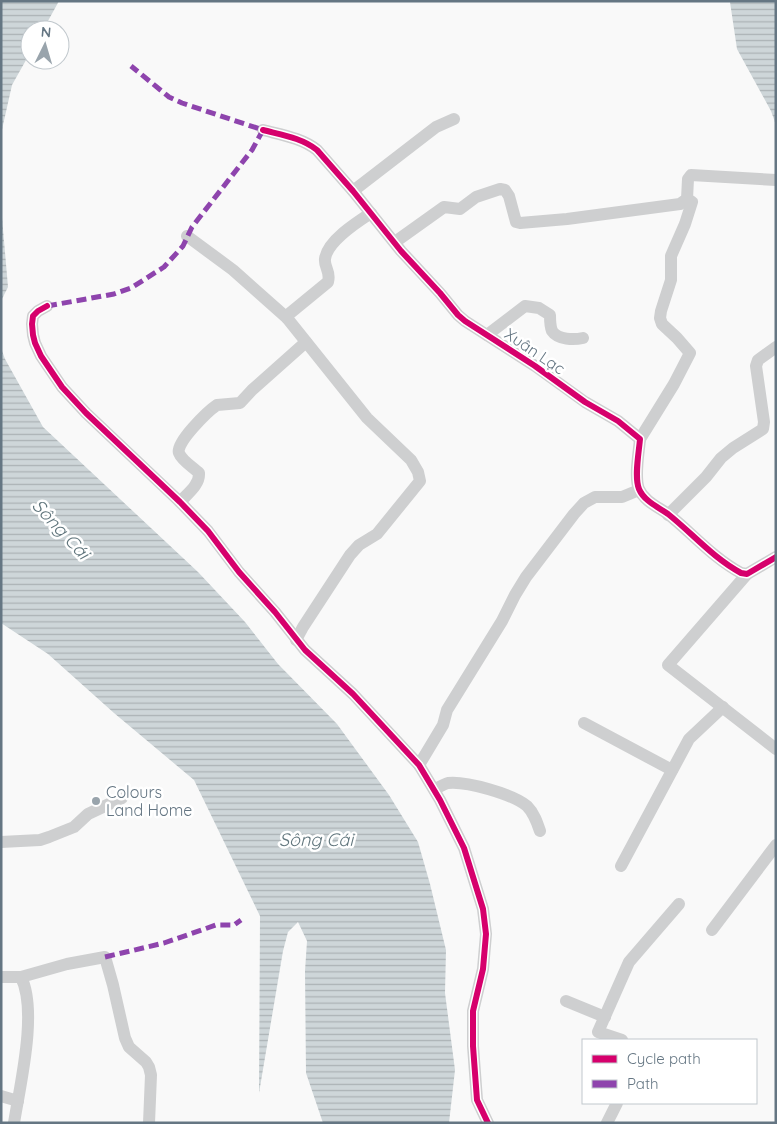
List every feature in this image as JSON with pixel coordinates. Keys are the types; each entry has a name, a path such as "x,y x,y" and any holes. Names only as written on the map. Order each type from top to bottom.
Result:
{"street":[{"path":"353,190 436,128 454,119"},
{"name":"Xuân Lạc","path":"263,130 310,145 353,190 458,315 585,402 618,421 640,439"},
{"path":"687,199 688,179 691,175 776,180"},
{"path":"395,242 444,207 460,209 476,197 500,189 505,190 509,196 516,222 520,223 664,207 680,204 687,199"},
{"path":"687,199 692,202 679,240 671,256 671,280 660,318 662,324 690,353 674,384 640,439 637,481 639,490 653,504 735,570 748,574"},
{"path":"287,318 288,314 328,282 330,275 325,264 326,253 329,248 340,236 371,213"},
{"path":"188,236 233,270 287,318 368,418 410,460 420,476 418,484 377,534 359,545 350,555 296,640"},
{"path":"47,306 38,311 34,316 32,324 35,343 51,372 62,386 86,413 208,531 239,572 275,612 296,640 353,694 419,765 434,790 464,848 483,909 486,934 483,969 473,1012 473,1046 478,1100 488,1123"},
{"path":"487,335 525,306 538,308 550,315 552,329 556,335 571,340 583,338"},
{"path":"180,502 200,477 199,473 178,452 184,438 217,405 240,404 252,390 306,342"},
{"path":"668,515 706,477 721,458 763,429 764,422 756,366 758,360 776,348"},
{"path":"419,765 443,725 447,710 502,621 515,594 574,514 584,503 595,498 622,497 639,490"},
{"path":"776,557 748,574 668,665 776,749"},
{"path":"621,866 690,739 723,707"},
{"path":"584,723 672,770"},
{"path":"434,790 448,783 473,786 512,797 527,806 536,818 540,831"},
{"path":"1,842 40,840 49,837 74,826 88,814 122,798"},
{"path":"712,930 776,845"},
{"path":"619,1039 598,1032 630,962 679,904"},
{"path":"1,977 21,977 67,964 105,957 114,985 125,1038 129,1047 149,1067 151,1075 149,1123"},
{"path":"14,1123 28,1016 26,994 21,977"},
{"path":"566,1001 605,1017"},
{"path":"1,1096 18,1101"},
{"path":"607,1123 616,1104"}],"water":[{"path":"1,1 59,1 49,20 20,20 20,70 12,85 1,134"},
{"path":"728,1 776,1 776,125 771,111 737,49 730,2"},
{"path":"1,206 8,287 1,301"},
{"name":"Sông Cái","path":"1,348 5,359 43,427 198,572 245,622 278,664 337,724 389,795 418,842 446,950 445,993 455,1070 449,1123 323,1123 306,1073 305,971 307,941 298,922 288,932 283,951 259,1093 260,916 194,780 114,713 48,654 1,623"}],"marked path":[{"path":"47,306 114,294 131,288 164,267 183,246 192,227 252,150 263,130 169,97 131,66"},
{"path":"105,957 164,943 216,925 234,925 241,920"}],"cycle path":[{"path":"263,130 298,140 317,150 401,251 465,321 535,366 585,402 618,421 640,439 637,471 638,484 641,493 648,500 668,514 712,553 741,573 747,574 776,557"},
{"path":"47,306 33,316 33,335 41,356 62,387 86,413 208,531 239,572 275,612 305,650 353,694 419,765 440,800 464,848 483,909 486,934 483,969 473,1011 473,1046 477,1100 488,1123"}],"place":[{"name":"Colours Land Home","path":"96,801"}]}
